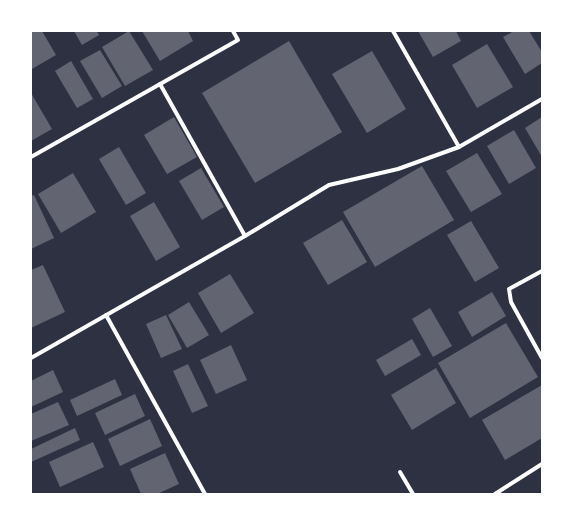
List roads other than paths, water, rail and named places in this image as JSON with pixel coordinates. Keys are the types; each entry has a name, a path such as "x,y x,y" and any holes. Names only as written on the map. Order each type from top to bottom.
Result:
{"street":[{"path":"31,157 238,40 233,31"},
{"path":"392,31 459,147"},
{"path":"160,84 245,236"},
{"path":"31,358 245,236 329,185 398,169 459,147 542,99"},
{"path":"542,271 509,290 511,302 542,358"},
{"path":"106,315 205,494"},
{"path":"495,494 542,464"},
{"path":"400,472 413,494"}]}
